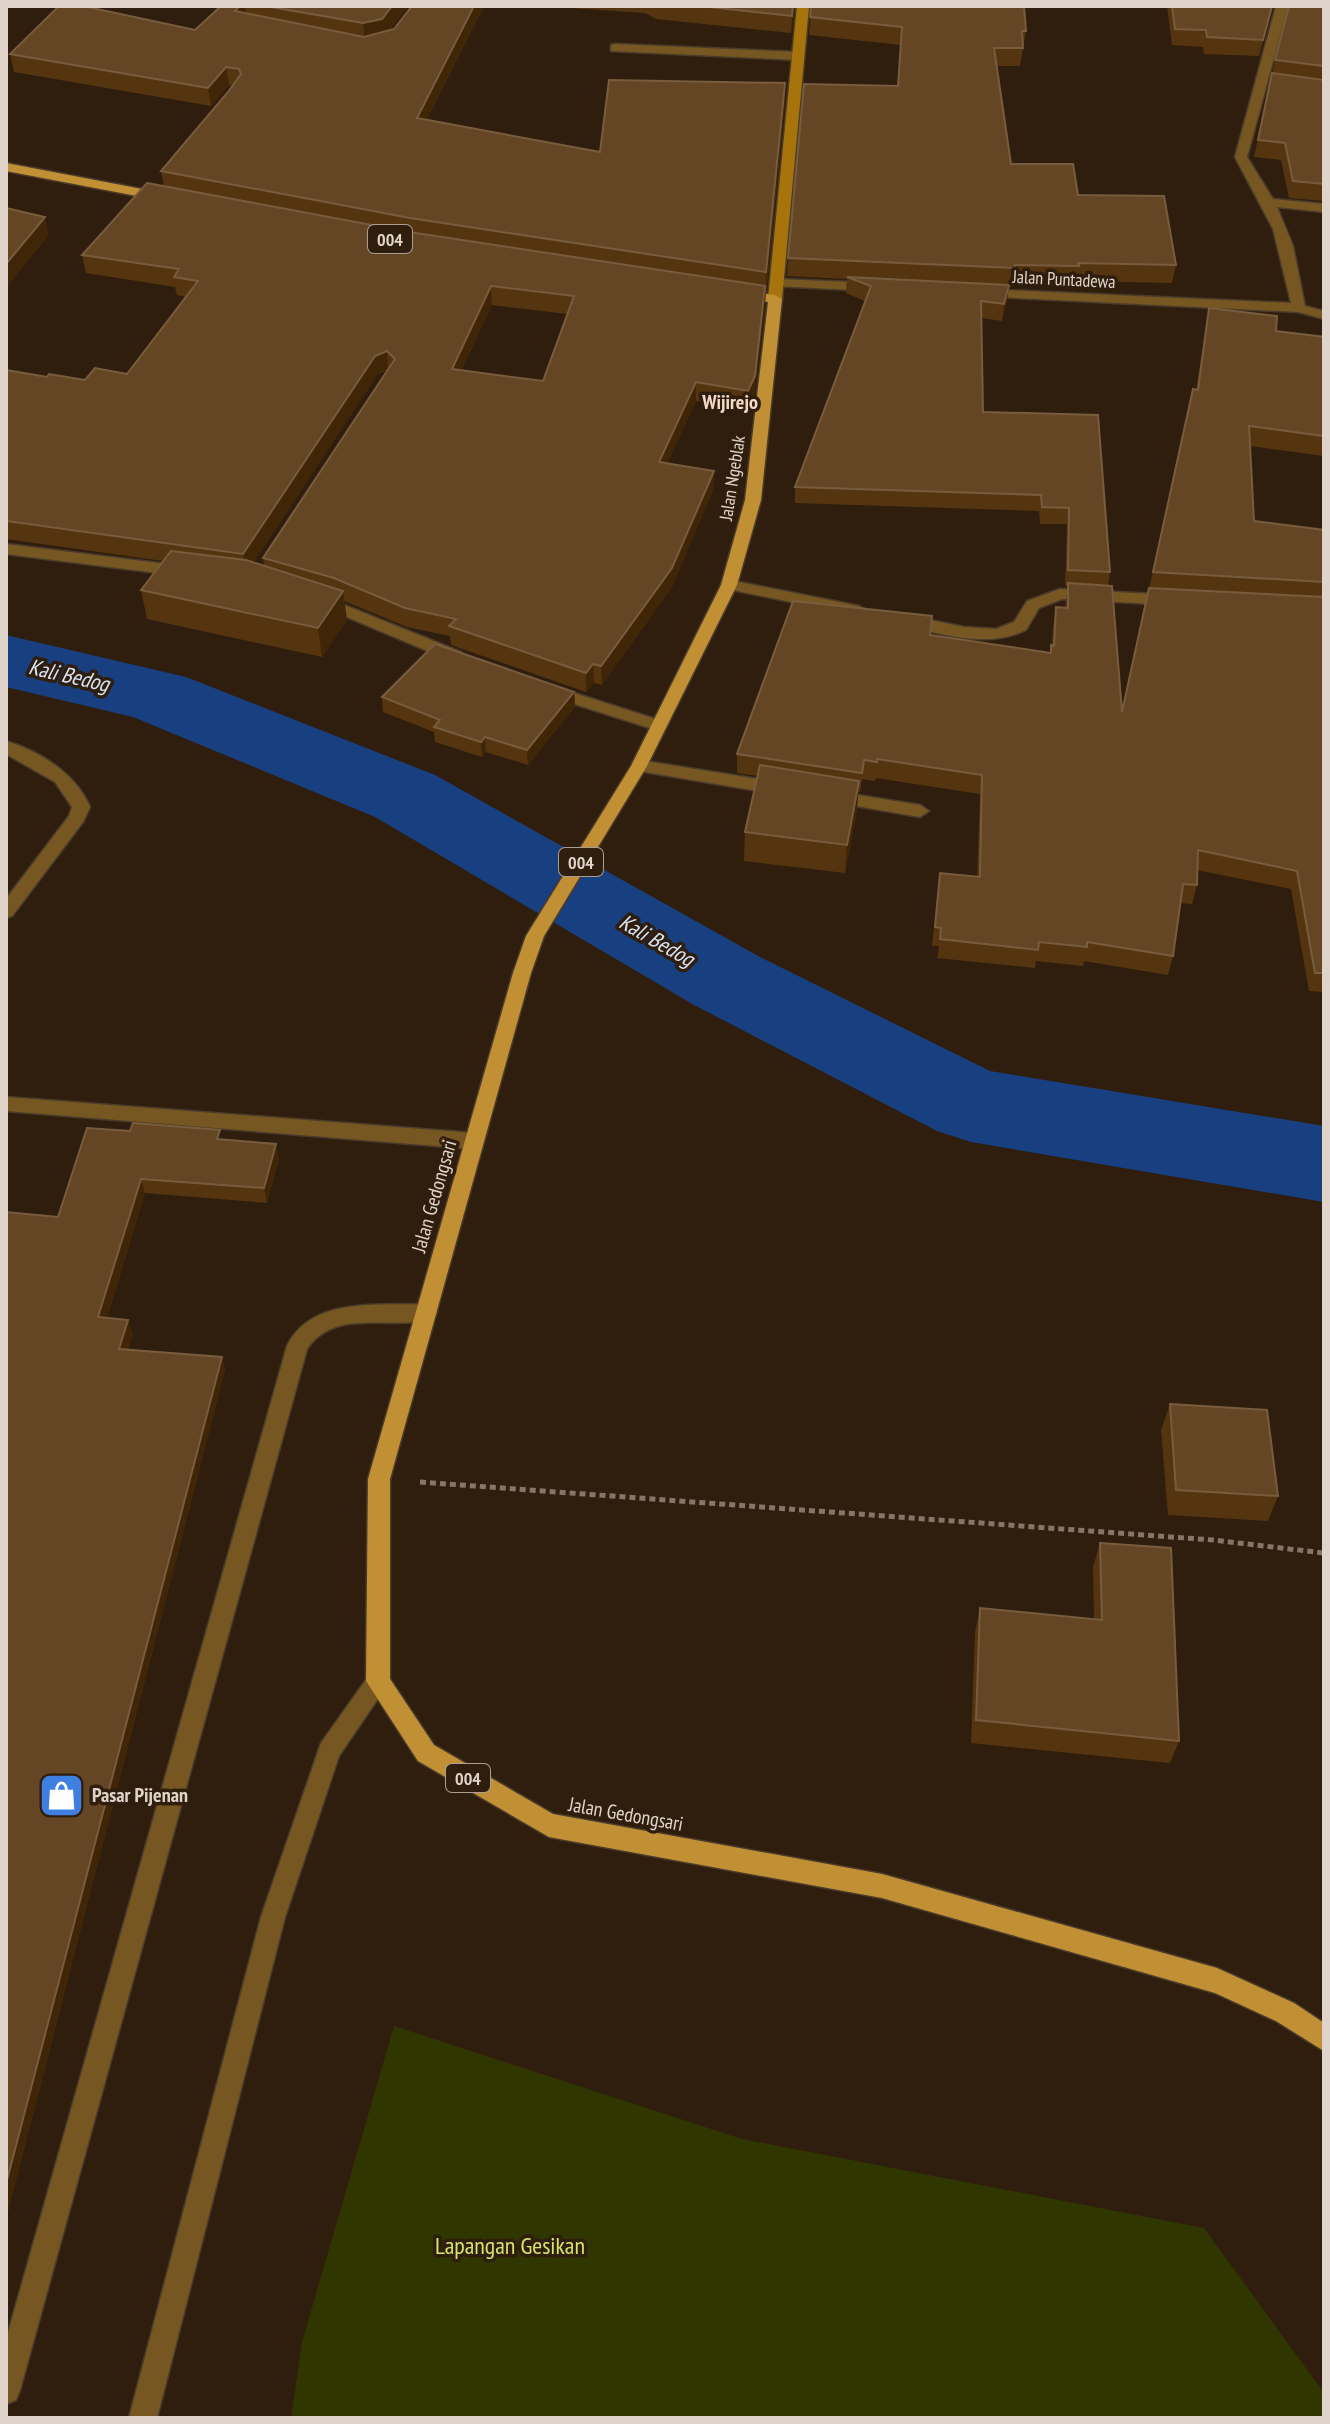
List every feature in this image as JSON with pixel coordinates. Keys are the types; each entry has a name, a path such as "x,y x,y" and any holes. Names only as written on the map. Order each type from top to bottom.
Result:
{"main road":[{"name":"Jalan Ngeblak","path":"535,936 627,789 729,585 753,500 779,283 803,6"},
{"path":"6,167 155,189 181,200"},
{"path":"730,293 775,299"},
{"name":"Jalan Gedongsari","path":"535,936 379,1479 378,1681 426,1753 549,1825 882,1886 1217,1981 1285,2012 1324,2038"}],"street":[{"path":"1282,6 1241,157 1272,203 1291,259 1299,308"},
{"path":"615,48 798,56"},
{"path":"1261,82 1277,84"},
{"path":"1272,203 1324,208"},
{"path":"779,283 889,288"},
{"name":"Jalan Puntadewa","path":"968,292 1299,308 1324,315"},
{"path":"6,549 206,575"},
{"path":"729,585 975,634 1012,631 1023,624 1033,605 1060,594 1184,601"},
{"path":"298,594 377,621 472,663"},
{"path":"535,686 659,726"},
{"path":"6,747 59,777 74,792 81,807 77,818 6,912"},
{"path":"639,766 920,811"},
{"path":"6,1104 474,1141"},
{"path":"6,2390 297,1346 308,1330 338,1316 427,1312"},
{"path":"143,2418 273,1917 329,1751 378,1681"}],"path":[{"path":"379,1479 1213,1540 1324,1553"}],"green space":[{"name":"Lapangan Gesikan","path":"394,2026 742,2139 1204,2228 1324,2393 1324,2418 291,2418 302,2342"}],"building":[{"path":"59,6 83,6 195,30 221,6 240,6 235,11 364,37 394,29 412,6 474,6 417,118 600,152 609,80 785,83 766,272 410,218 161,171 228,92 241,74 239,69 226,67 208,88 10,54"},
{"path":"265,6 392,6 382,19 363,23"},
{"path":"700,6 793,6 792,16"},
{"path":"811,6 1024,6 1026,31 1022,31 1023,48 994,48 1011,164 1073,164 1078,195 1164,196 1176,265 1078,263 1079,266 1015,265 1014,268 788,258 804,84 898,86 902,27 810,17"},
{"path":"1172,6 1272,6 1263,40 1207,37 1206,30 1175,29"},
{"path":"1289,6 1324,6 1324,66 1275,60"},
{"path":"1272,73 1324,80 1324,184 1293,181 1285,143 1258,140"},
{"path":"147,183 409,232 765,286 755,376 748,391 696,382 659,462 714,471 672,568 601,666 593,664 586,673 449,626 456,619 405,608 334,578 263,558 395,359 387,351 375,356 243,554 6,521 6,370 85,380 95,368 127,374 198,281 174,277 179,269 82,255","holes":["491,286 574,296 543,381 452,369"]},
{"path":"6,208 45,217 6,264"},
{"path":"847,277 1009,285 1004,304 981,301 983,412 1098,415 1110,572 1068,570 1069,508 1042,507 1041,495 795,487 871,286"},
{"path":"1209,308 1277,316 1276,331 1324,337 1324,436 1249,426 1254,521 1324,530 1324,582 1153,572 1193,389 1198,390"},
{"path":"171,551 246,560 343,591 318,628 141,590"},
{"path":"1068,583 1112,586 1122,712 1149,588 1324,597 1324,973 1315,973 1297,871 1198,850 1197,885 1183,884 1173,956 1087,942 1087,947 1039,942 1038,950 940,939 941,928 935,927 940,873 980,877 982,775 877,759 877,762 864,760 862,773 737,754 793,601 932,616 930,635 1051,653 1056,607 1068,608"},
{"path":"435,644 574,692 527,750 485,737 481,742 434,727 440,720 382,697"},
{"path":"760,765 859,781 847,845 745,832"},
{"name":"Pasar Pijenan","path":"133,1123 220,1130 217,1139 276,1144 264,1188 141,1179 98,1317 128,1320 119,1349 222,1357 6,2184 6,1212 58,1217 87,1128 130,1131"},
{"path":"1170,1404 1267,1410 1278,1496 1176,1490"},
{"path":"1100,1543 1171,1548 1179,1741 976,1720 980,1608 1102,1620"}],"waterway":[{"name":"Kali Bedog","path":"6,661 157,696 405,796 727,981 971,1105 1324,1164"}],"place":[{"name":"Pasar Pijenan","path":"61,1795"}],"district":[{"name":"Wijirejo","path":"730,402"}]}
